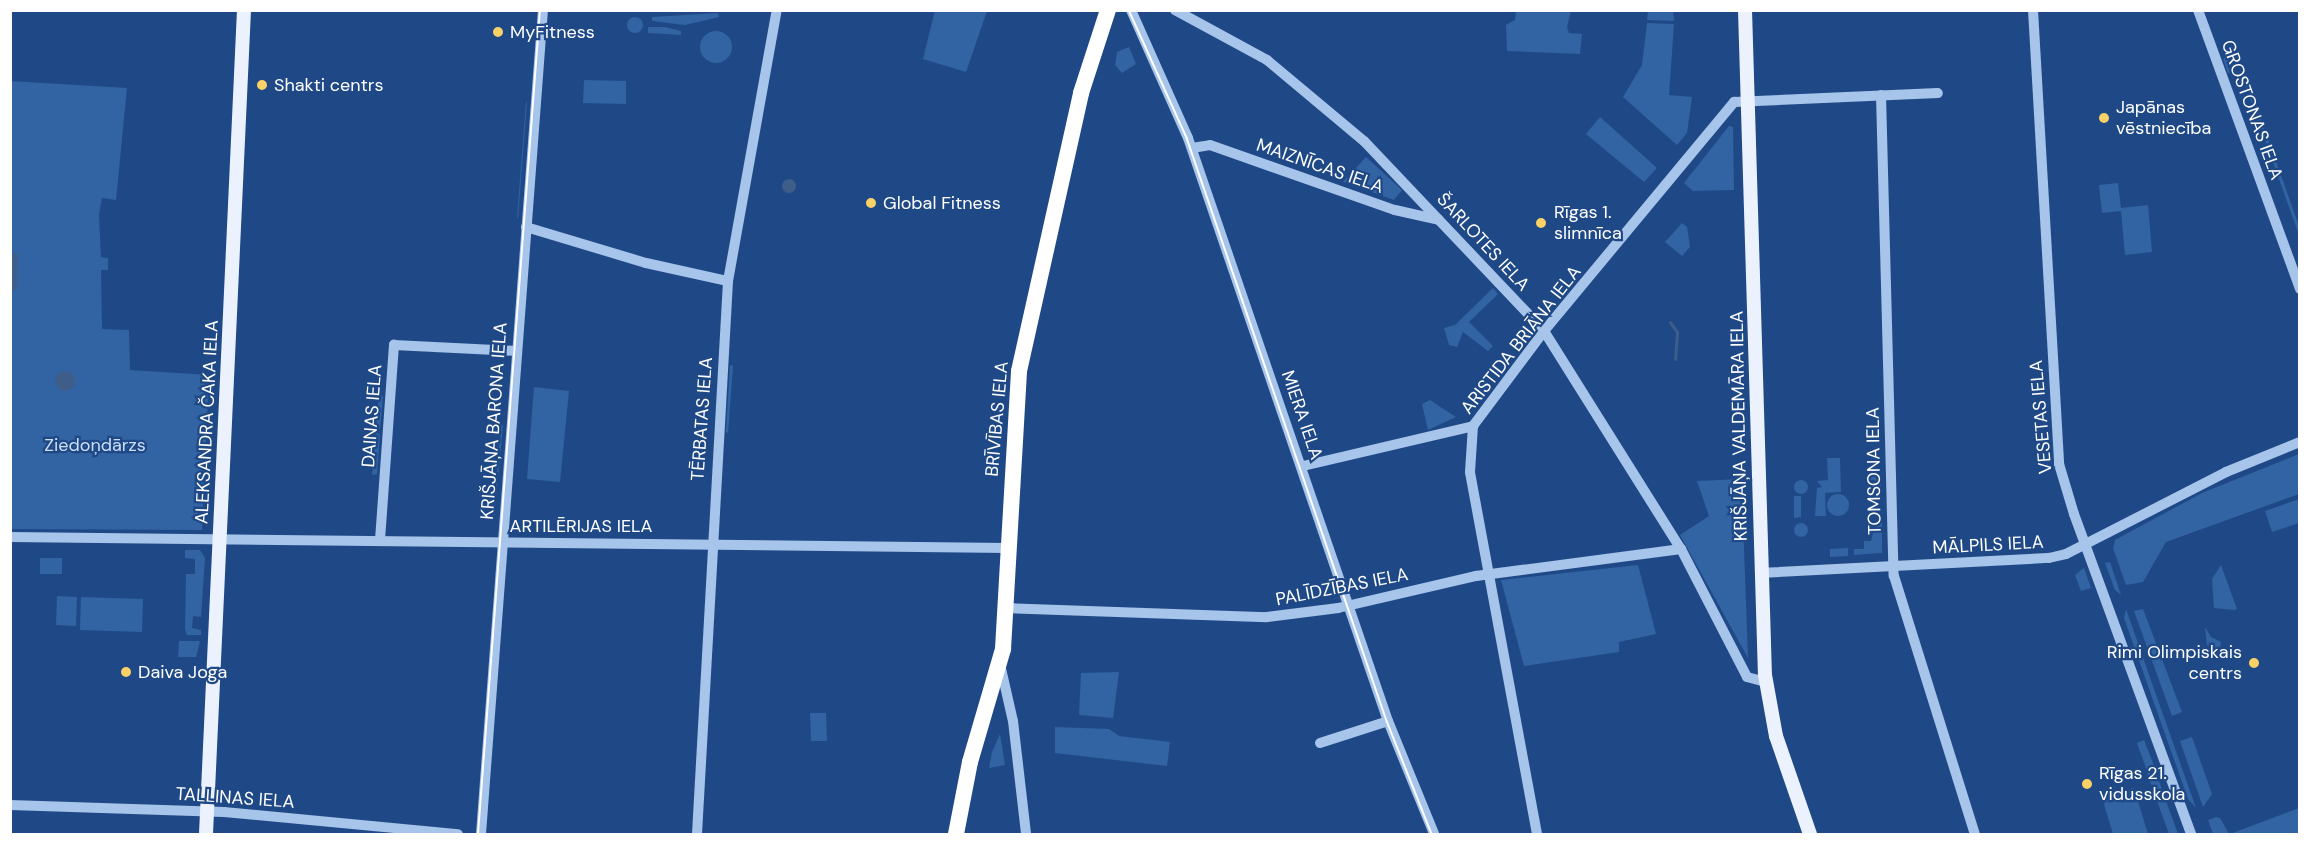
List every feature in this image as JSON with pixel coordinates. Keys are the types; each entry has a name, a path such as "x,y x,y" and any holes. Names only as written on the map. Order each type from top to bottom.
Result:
{"highway":[{"name":"BRĪVĪBAS IELA","path":"956,834 970,762 1000,664 1019,371 1081,93 1108,10"}],"main road":[{"name":"ALEKSANDRA ČAKA IELA","path":"206,834 244,10"},
{"name":"KRIŠJĀŅA VALDEMĀRA IELA","path":"1745,10 1760,573 1766,682 1776,736 1810,834"}],"street":[{"name":"KRIŠJĀŅA BARONA IELA","path":"481,834 543,10"},
{"name":"TĒRBATAS IELA","path":"697,834 711,544 728,281 777,10"},
{"name":"MIERA IELA","path":"1131,10 1192,148 1389,721 1434,834"},
{"name":"ŠARLOTES IELA","path":"1175,10 1270,63 1364,141 1544,331 1681,549 1747,677 1766,682"},
{"name":"VESETAS IELA","path":"2033,10 2058,454 2085,544 2191,834"},
{"name":"GROSTONAS IELA","path":"2198,10 2300,289"},
{"path":"1747,99 1938,93"},
{"name":"TOMSONA IELA","path":"1881,95 1893,567 1975,834"},
{"name":"ARISTIDA BRIĀNA IELA","path":"1537,834 1470,472 1473,426 1544,331 1724,113 1734,102 1747,99"},
{"name":"MAIZNĪCAS IELA","path":"1192,148 1210,145 1395,210 1439,220"},
{"path":"525,227 646,263 728,281"},
{"name":"DAINAS IELA","path":"380,540 394,345 516,351"},
{"path":"1303,466 1473,426"},
{"name":"MĀLPILS IELA","path":"1760,573 2049,558 2085,544 2216,476 2300,442"},
{"name":"ARTILĒRIJAS IELA","path":"10,537 1008,548"},
{"name":"PALĪDZĪBAS IELA","path":"1005,608 1267,617 1351,605 1490,574 1681,549"},
{"path":"1000,664 1013,721 1026,834"},
{"path":"1320,743 1389,721"},
{"name":"TALLINAS IELA","path":"10,805 208,811 458,834"}],"green space":[{"path":"935,10 987,11 966,72 923,59"},
{"path":"1516,11 1571,11 1567,27 1569,33 1582,34 1580,54 1507,51 1506,25 1515,20"},
{"path":"1648,11 1673,11 1674,21 1647,20"},
{"path":"718,13 719,17 685,25 652,21 652,17"},
{"path":"635,17 643,25 635,33 627,25"},
{"path":"1647,23 1674,24 1669,95 1692,97 1687,133 1677,145 1623,97 1642,65"},
{"path":"648,27 665,27 681,31 681,35 648,33"},
{"path":"716,31 727,36 732,47 727,58 716,63 705,58 700,47 705,36"},
{"path":"1129,47 1136,64 1122,73 1115,65 1117,52"},
{"path":"2228,54 2236,75 2228,73 2223,59"},
{"path":"584,80 626,81 626,104 583,103"},
{"path":"2247,80 2299,226 2299,235 2245,84"},
{"name":"Ziedoņdārzs","path":"10,81 127,88 116,200 102,198 99,215 101,257 108,258 108,270 101,270 102,329 129,330 130,370 209,375 202,530 11,529"},
{"path":"526,102 527,102 517,218"},
{"path":"1600,117 1657,168 1644,182 1586,134"},
{"path":"1729,126 1733,127 1734,190 1693,191 1684,183"},
{"path":"1366,157 1402,190 1394,200 1343,182"},
{"path":"2118,183 2121,208 2148,205 2152,252 2125,255 2121,211 2102,213 2099,185"},
{"path":"1682,223 1687,227 1690,247 1682,256 1665,242"},
{"path":"1493,288 1498,294 1469,322 1493,346 1488,351 1463,332 1457,347 1449,345 1444,328 1455,325"},
{"path":"730,365 733,366 728,433 726,432"},
{"path":"534,387 569,391 560,482 527,479"},
{"path":"379,396 383,396 380,429 376,429"},
{"path":"1430,400 1456,417 1428,430 1422,404"},
{"path":"501,424 503,425 493,520"},
{"path":"376,433 380,434 377,474 372,475"},
{"path":"2299,454 2299,494 2166,542 2143,582 2126,585 2113,548 2115,540 2202,493"},
{"path":"1827,458 1840,458 1841,492 1825,493 1826,516 1815,516 1817,488 1822,487 1817,481 1828,480"},
{"path":"1868,473 1880,473 1881,490 1875,490 1875,480 1868,480"},
{"path":"1741,479 1748,658 1680,535 1709,516 1697,481"},
{"path":"1798,480 1804,480 1808,487 1804,494 1798,494 1794,490 1794,484"},
{"path":"1838,494 1846,497 1849,505 1846,513 1838,516 1830,513 1827,505 1830,497"},
{"path":"1794,496 1801,496 1801,517 1794,518"},
{"path":"2299,499 2299,523 2272,532 2265,511"},
{"path":"1876,521 1882,521 1882,553 1854,555 1854,549 1864,549 1864,541 1871,541"},
{"path":"1798,523 1804,523 1808,530 1804,537 1798,537 1794,533 1794,527"},
{"path":"1848,548 1848,556 1830,557 1830,549"},
{"path":"185,550 200,550 205,558 201,617 193,616 192,628 201,630 201,635 187,635 185,629 186,574 195,574 195,559 185,558"},
{"path":"40,558 62,558 62,574 40,574"},
{"path":"2110,562 2121,595 2115,590 2105,563"},
{"path":"1638,565 1656,634 1619,642 1619,652 1524,666 1501,580"},
{"path":"2221,565 2237,609 2234,610 2214,608 2212,579"},
{"path":"2084,568 2091,588 2081,591 2075,575"},
{"path":"57,596 77,597 76,626 56,625"},
{"path":"81,597 143,599 142,632 80,630"},
{"path":"2126,609 2196,808 2188,799 2124,618"},
{"path":"2143,609 2182,712 2172,716 2134,611"},
{"path":"2205,627 2211,637 2221,642 2220,651 2207,645"},
{"path":"179,641 200,641 196,657 178,657"},
{"path":"1119,672 1113,718 1079,715 1081,673"},
{"path":"810,713 826,713 827,741 811,741"},
{"path":"1055,727 1109,729 1119,736 1170,742 1167,766 1055,753"},
{"path":"1000,734 1005,765 989,768 992,752"},
{"path":"2192,737 2212,794 2203,807 2180,741"},
{"path":"2144,740 2155,768 2147,771 2137,743"},
{"path":"2155,770 2178,834 2169,834 2147,773"},
{"path":"2134,788 2148,834 2113,834 2102,798"},
{"path":"2299,808 2299,834 2230,834 2267,820"},
{"path":"2220,818 2229,834 2213,834 2208,820"}],"shaded area":[{"path":"786,179 792,179 796,186 792,193 786,193 782,189 782,183"},
{"path":"11,253 18,254 17,290 11,290"},
{"path":"65,371 72,374 75,381 72,388 65,391 58,388 55,381 58,374"}],"waterway":[{"path":"1670,322 1677,332 1675,359"}],"tram line":[{"path":"478,834 540,10"},
{"path":"1129,10 1187,138 1387,721 1432,834"}],"place":[{"name":"MyFitness","path":"498,32"},
{"name":"Shakti centrs","path":"262,85"},
{"name":"Japānas vēstniecība","path":"2104,118"},
{"name":"Global Fitness","path":"871,203"},
{"name":"Rīgas 1. slimnīca","path":"1541,223"},
{"name":"Rimi Olimpiskais centrs","path":"2254,663"},
{"name":"Daiva Joga","path":"126,672"},
{"name":"Rīgas 21. vidusskola","path":"2087,784"}]}
